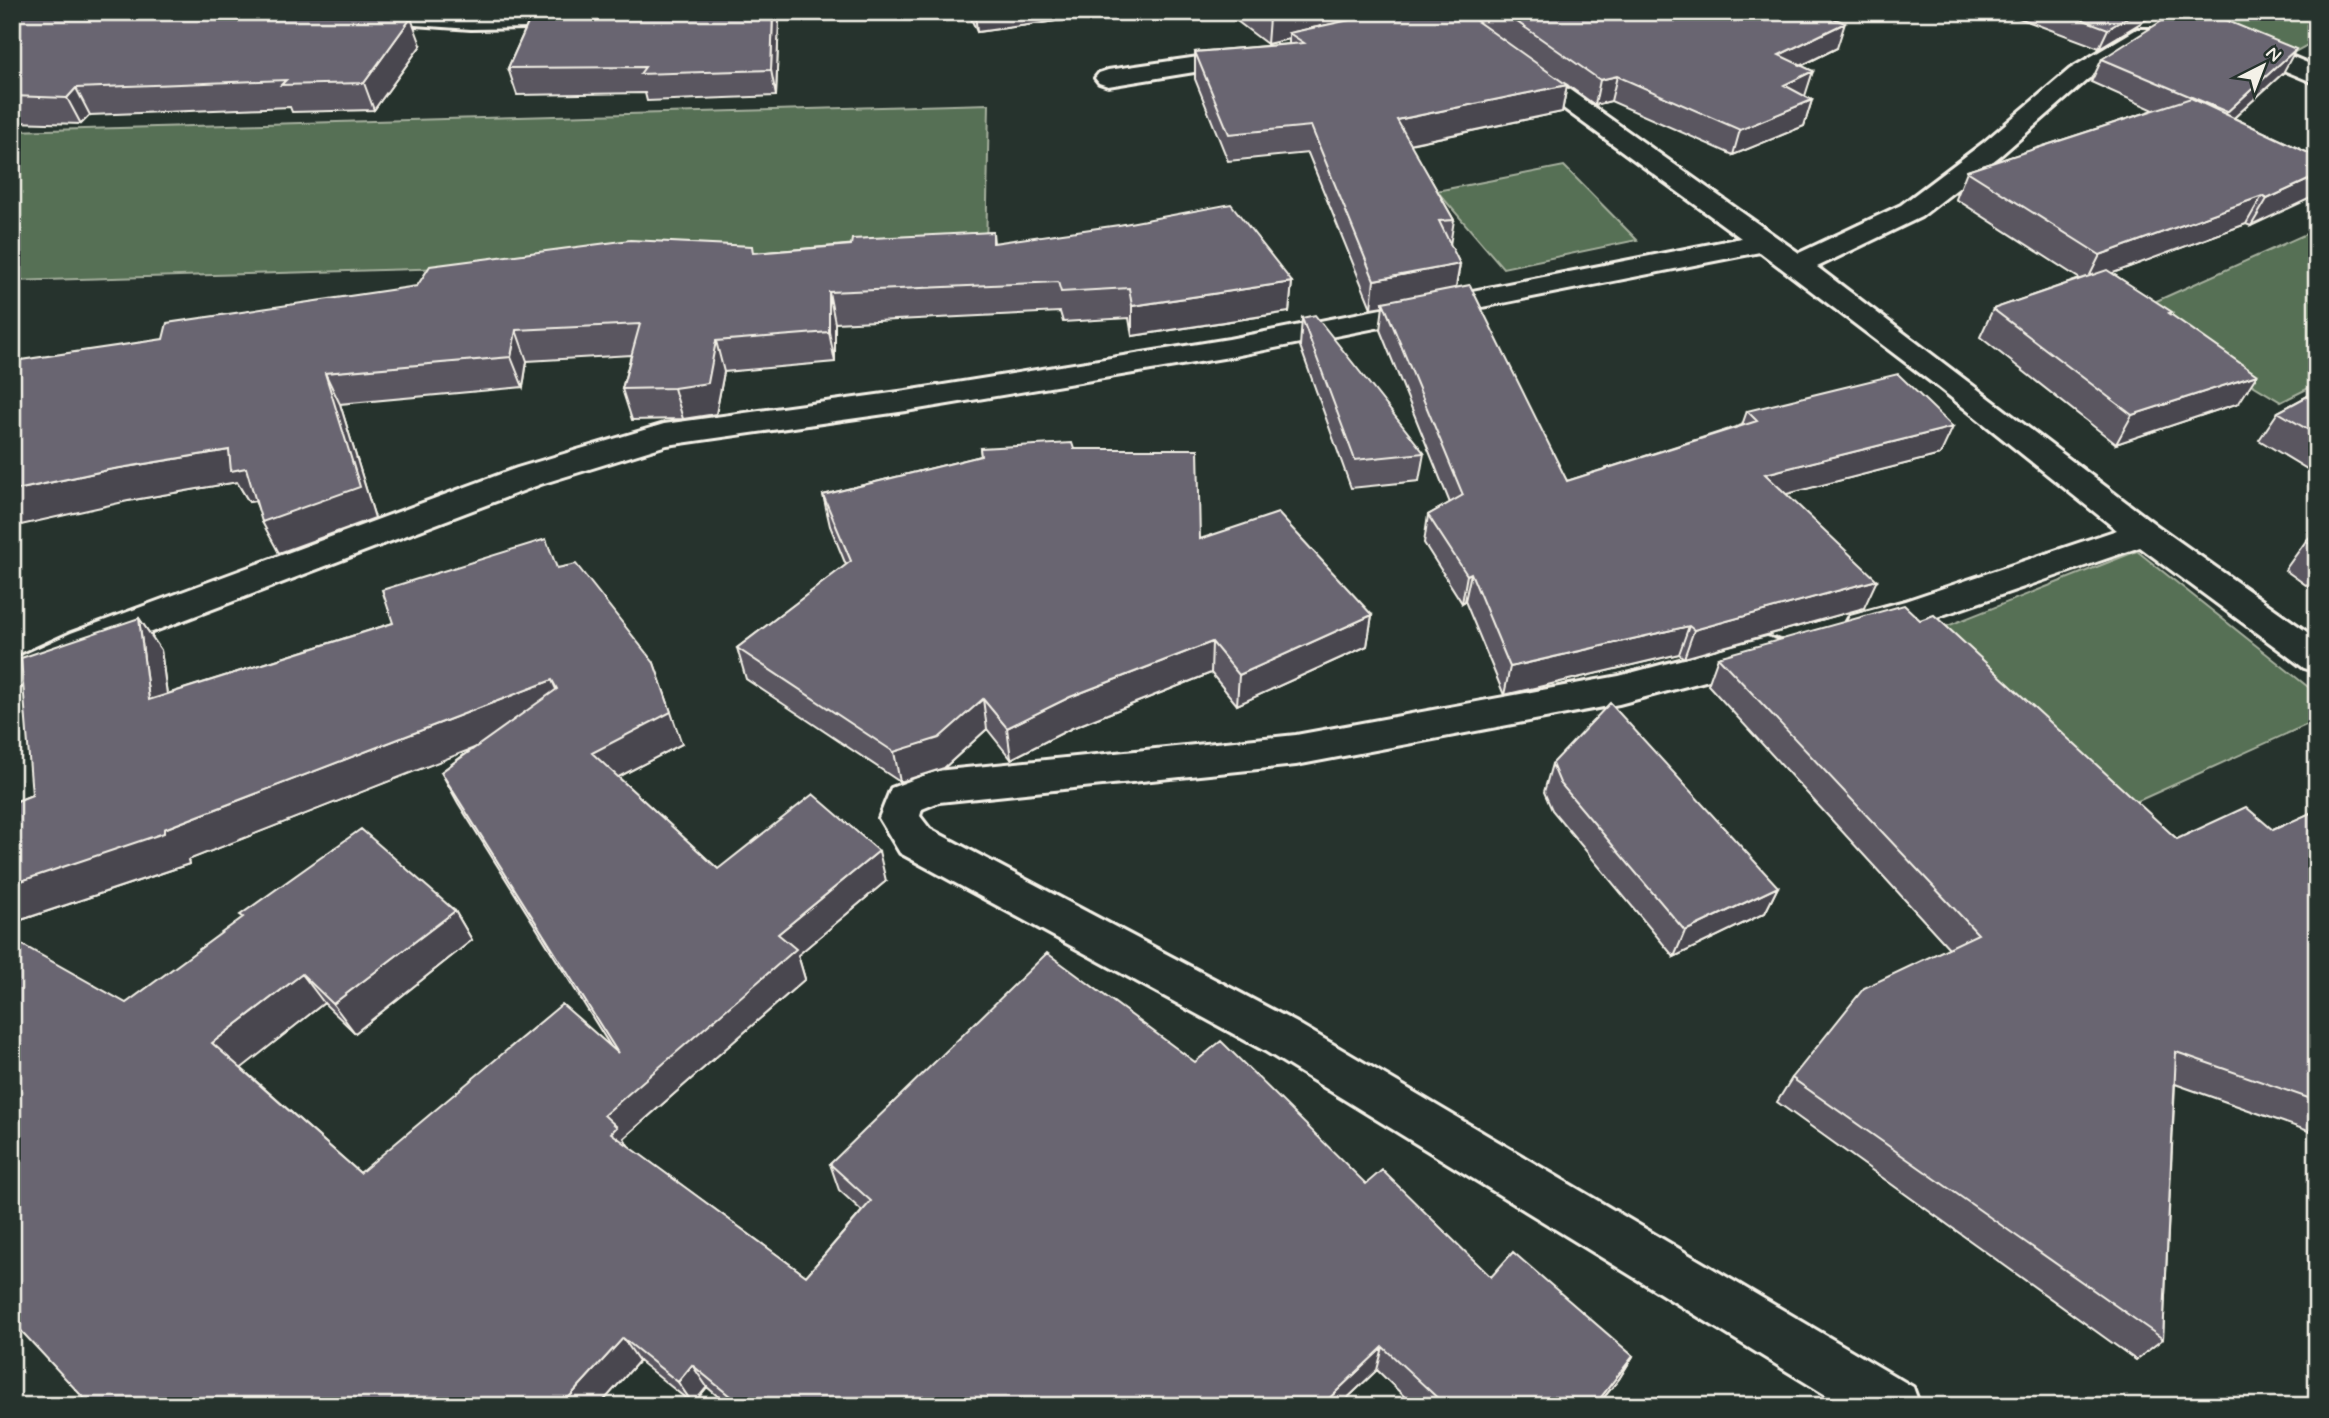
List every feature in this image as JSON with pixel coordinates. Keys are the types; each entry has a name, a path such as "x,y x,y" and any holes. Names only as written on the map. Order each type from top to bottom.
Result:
{"street":[{"path":"331,12 583,20 664,12"},
{"path":"1795,265 1911,211 1992,149 2079,74 2170,14 2317,76"},
{"path":"1438,16 1765,242 1949,380 2144,533 2317,658"},
{"path":"1108,78 1264,54"},
{"path":"12,676 84,643 529,476 664,435 906,401 1230,348 1765,242"},
{"path":"1894,1406 1281,1037 915,841 899,818 905,799 936,787 1296,750 1619,690 1912,612 2144,533"}],"green space":[{"path":"2216,12 2317,12 2317,40 2293,53 2206,17"},
{"path":"989,104 986,252 12,281 12,131"},
{"path":"1564,166 1637,240 1503,268 1437,191"},
{"path":"2317,229 2317,384 2281,402 2132,312"},
{"path":"2137,551 2317,694 2317,720 2127,806 1937,630"}],"building":[{"path":"12,12 331,12 411,18 364,83 281,85 286,80 76,88 67,98 12,96"},
{"path":"533,12 773,12 771,70 640,74 645,67 508,68"},
{"path":"1261,12 1294,12 1269,18"},
{"path":"1387,12 1464,12 1567,85 1397,120 1454,220 1439,221 1460,264 1374,280 1311,126 1229,134 1195,52 1304,43 1289,33"},
{"path":"1503,12 1819,12 1845,23 1779,55 1813,71 1784,85 1812,100 1740,130 1617,76 1600,80"},
{"path":"2062,12 2136,12 2108,29"},
{"path":"2176,12 2206,12 2296,49 2227,112 2102,59"},
{"path":"2191,98 2317,157 2317,176 2267,199 2262,196 2100,255 1967,171"},
{"path":"1231,204 1292,282 1132,306 1129,288 1061,292 1058,282 829,292 829,332 716,341 708,383 674,388 622,389 640,324 516,330 511,357 325,373 360,487 262,522 246,468 231,471 229,450 108,470 12,491 14,361 163,339 167,323 417,286 430,266 630,240 752,246 753,253 851,245 852,239 993,232 993,243 1119,225"},
{"path":"2107,270 2172,312 2169,313 2257,375 2132,415 1993,309"},
{"path":"1470,285 1567,481 1757,421 1747,411 1898,374 1953,427 1765,474 1877,580 1694,630 1689,626 1510,667 1471,573 1467,575 1428,515 1463,495 1383,302"},
{"path":"1315,315 1424,453 1355,460 1302,318"},
{"path":"2317,391 2317,435 2278,412"},
{"path":"1072,443 1074,449 1198,449 1200,539 1278,513 1372,615 1239,675 1212,642 1070,697 1007,728 983,699 939,738 894,752 737,648 851,561 823,495 981,456 980,448"},
{"path":"2317,530 2317,549 2306,541"},
{"path":"546,539 557,568 576,564 654,663 671,712 592,753 718,869 813,794 879,851 778,934 796,949 604,1115 617,1127 611,1133 806,1276 871,1201 830,1164 1047,953 1195,1062 1221,1041 1366,1184 1382,1170 1491,1277 1513,1252 1633,1356 1594,1406 1444,1406 1383,1347 1321,1406 742,1406 692,1365 678,1382 623,1338 561,1406 91,1406 12,1321 12,939 126,1003 243,917 240,915 361,829 455,911 333,1004 302,974 212,1043 360,1173 562,1004 618,1053 441,772 557,689 552,680 164,829 164,833 12,884 12,803 32,795 21,658 139,618 149,700 393,623 382,590"},
{"path":"1904,605 1920,620 1934,615 2177,839 2246,807 2273,830 2317,810 2317,1101 2176,1052 2163,1339 1792,1078 1864,988 1978,934 1718,657"},
{"path":"1610,703 1778,887 1685,931 1560,783 1552,764"}]}
